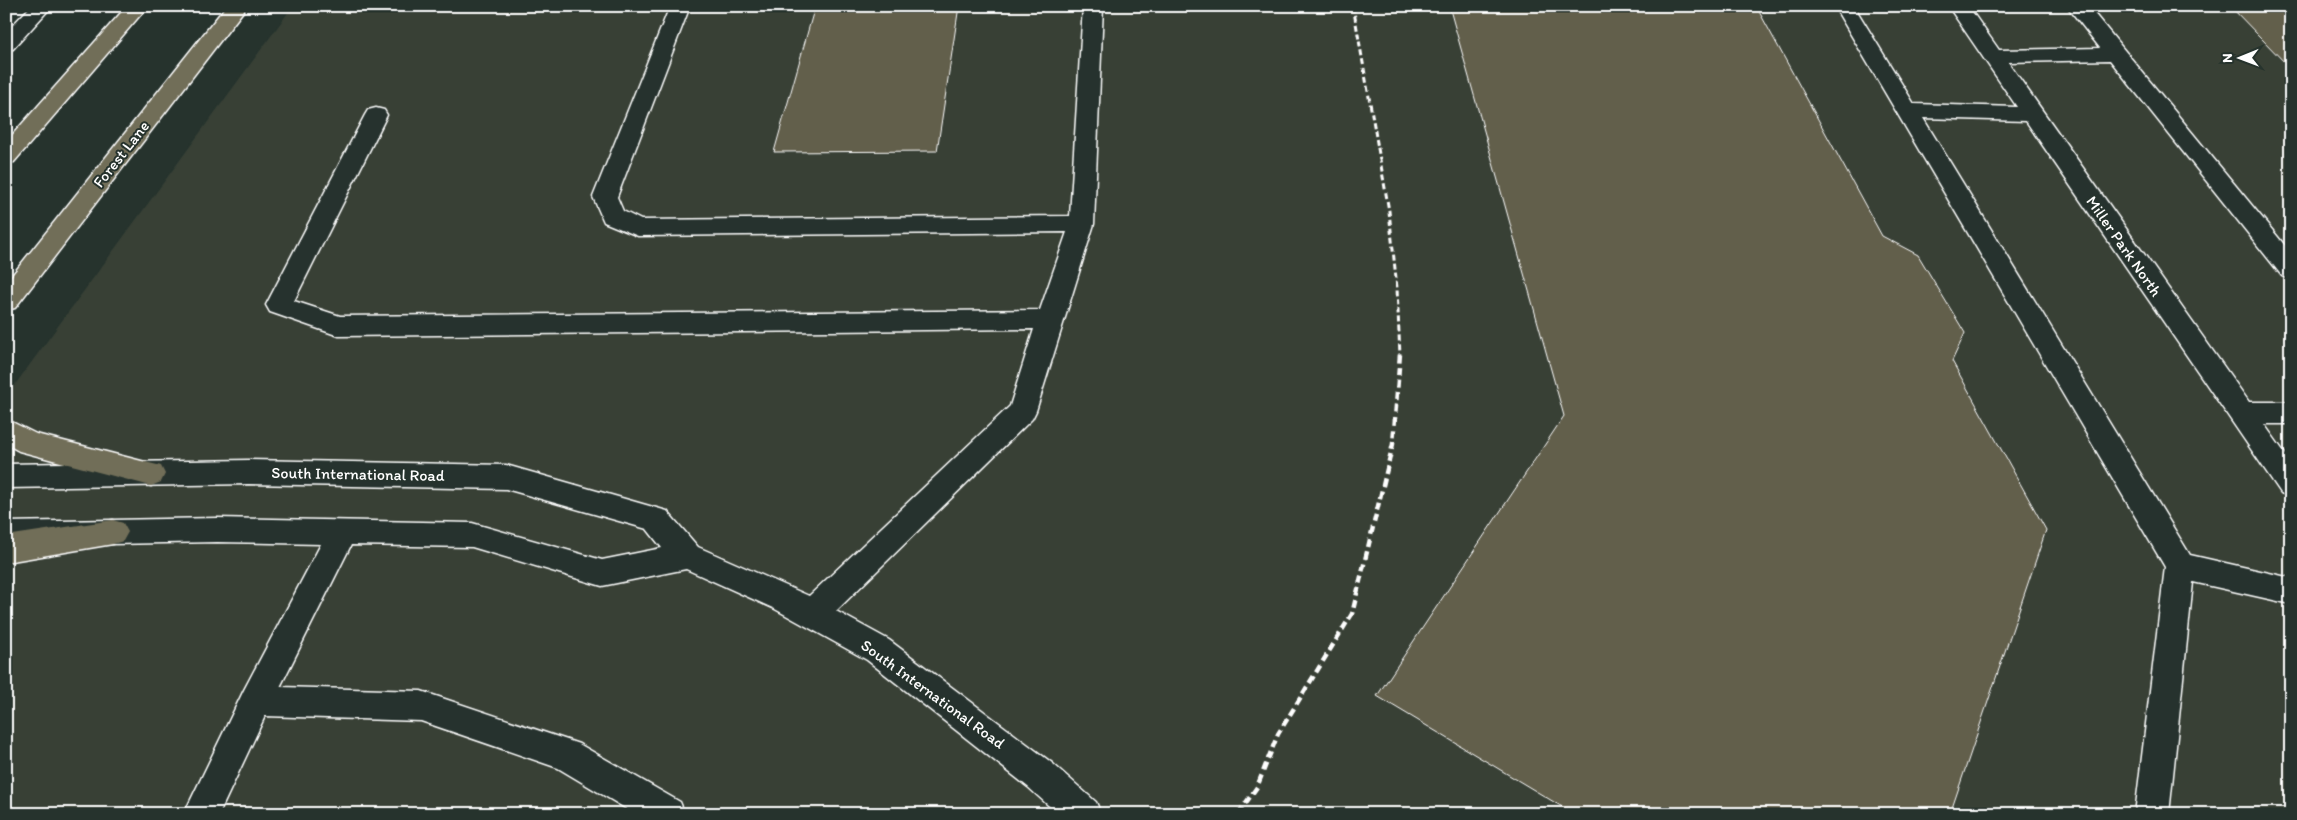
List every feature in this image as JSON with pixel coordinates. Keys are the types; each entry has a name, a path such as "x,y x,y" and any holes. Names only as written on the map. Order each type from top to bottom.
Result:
{"main road":[{"path":"6,157 138,6"},
{"name":"Forest Lane","path":"7,302 237,6"},
{"path":"6,430 29,443 151,474"},
{"path":"6,549 34,543 113,532"}],"street":[{"path":"6,45 42,6"},
{"path":"680,6 605,197 613,216 638,228 1082,224"},
{"path":"813,614 1022,411 1082,224 1093,6"},
{"path":"1844,6 2180,566 2152,814"},
{"name":"Miller Park North","path":"1958,6 2291,485"},
{"path":"2077,6 2291,270"},
{"path":"1993,56 2117,54"},
{"path":"1907,111 2032,114"},
{"path":"376,115 279,305 339,326 1050,319"},
{"path":"2240,413 2291,413"},
{"name":"South International Road","path":"6,476 249,472 506,477 657,520 688,556 786,599 878,650 1040,775 1084,814"},
{"path":"6,534 217,530 472,534 602,573 688,556"},
{"path":"201,814 256,701 343,532"},
{"path":"2180,566 2291,591"},
{"path":"256,701 421,706 567,755 668,814"}],"shaded area":[{"path":"293,6 2291,6 2291,814 6,814 6,397"}],"building":[{"path":"815,6 959,6 937,151 774,152"},
{"path":"1449,6 1756,6 1882,236 1918,255 1965,333 1952,361 2046,530 1950,814 1574,814 1377,696 1564,416"},
{"path":"2230,6 2291,6 2291,69"}],"railway":[{"path":"1353,6 1389,211 1397,288 1400,355"},
{"path":"1238,814 1257,787 1278,734 1352,614 1393,444 1400,355"}]}
